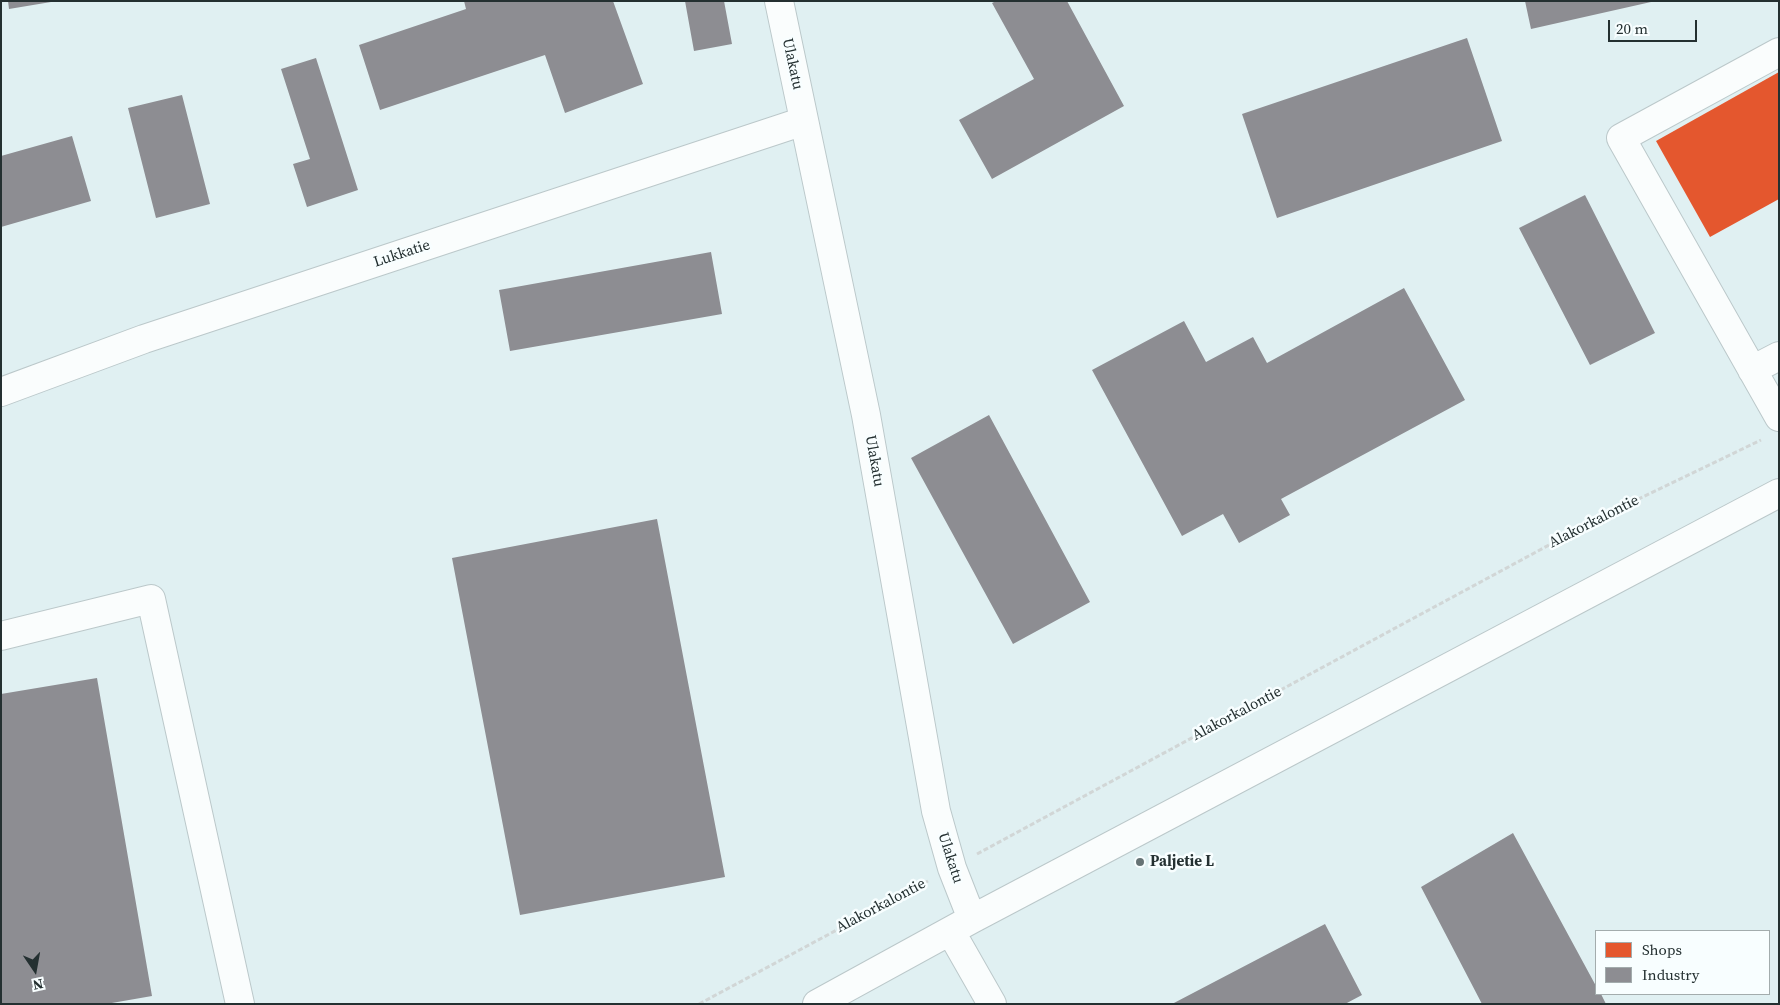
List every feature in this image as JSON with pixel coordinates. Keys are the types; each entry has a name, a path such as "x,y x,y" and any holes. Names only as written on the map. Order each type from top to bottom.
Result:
{"street":[{"name":"Ulakatu","path":"779,1 866,415 936,811 952,868 961,926 992,1004"},
{"path":"1774,426 1752,370 1621,138 1779,52"},
{"name":"Lukkatie","path":"1,392 144,339 804,121"},
{"path":"1752,370 1779,356"},
{"path":"817,1004 1779,493"},
{"path":"1,636 151,599 240,1004"}],"path":[{"name":"Alakorkalontie","path":"700,1004 1599,518 1774,426"}],"building: Shops":[{"path":"1779,72 1779,199 1710,237 1656,141"}],"building: Industry":[{"path":"8,1 51,1 51,2 9,9"},
{"path":"464,1 613,1 643,84 565,113 545,55 380,110 359,45 466,9"},
{"path":"685,1 724,1 732,44 694,51"},
{"path":"996,1 1067,1 1124,106 992,179 959,120 1034,79 992,3"},
{"path":"1525,1 1651,1 1651,2 1531,29"},
{"path":"1467,38 1502,141 1277,218 1242,114"},
{"path":"316,58 358,190 307,207 293,164 310,159 281,69"},
{"path":"182,95 210,204 156,218 128,108"},
{"path":"72,136 91,201 1,227 1,156"},
{"path":"1585,195 1655,333 1590,365 1519,228"},
{"path":"711,252 722,314 510,351 499,290"},
{"path":"1404,288 1465,400 1281,499 1290,515 1239,543 1223,514 1182,536 1092,370 1184,321 1206,362 1253,337 1267,363"},
{"path":"989,415 1090,602 1013,644 911,458"},
{"path":"657,519 725,877 520,915 452,558"},
{"path":"97,678 152,996 106,1004 1,1004 1,694"},
{"path":"1513,833 1595,984 1595,995 1602,995 1606,1004 1482,1004 1421,887"},
{"path":"1325,924 1362,995 1345,1004 1172,1004"}],"place":[{"name":"Paljetie L","path":"1140,862"}]}
